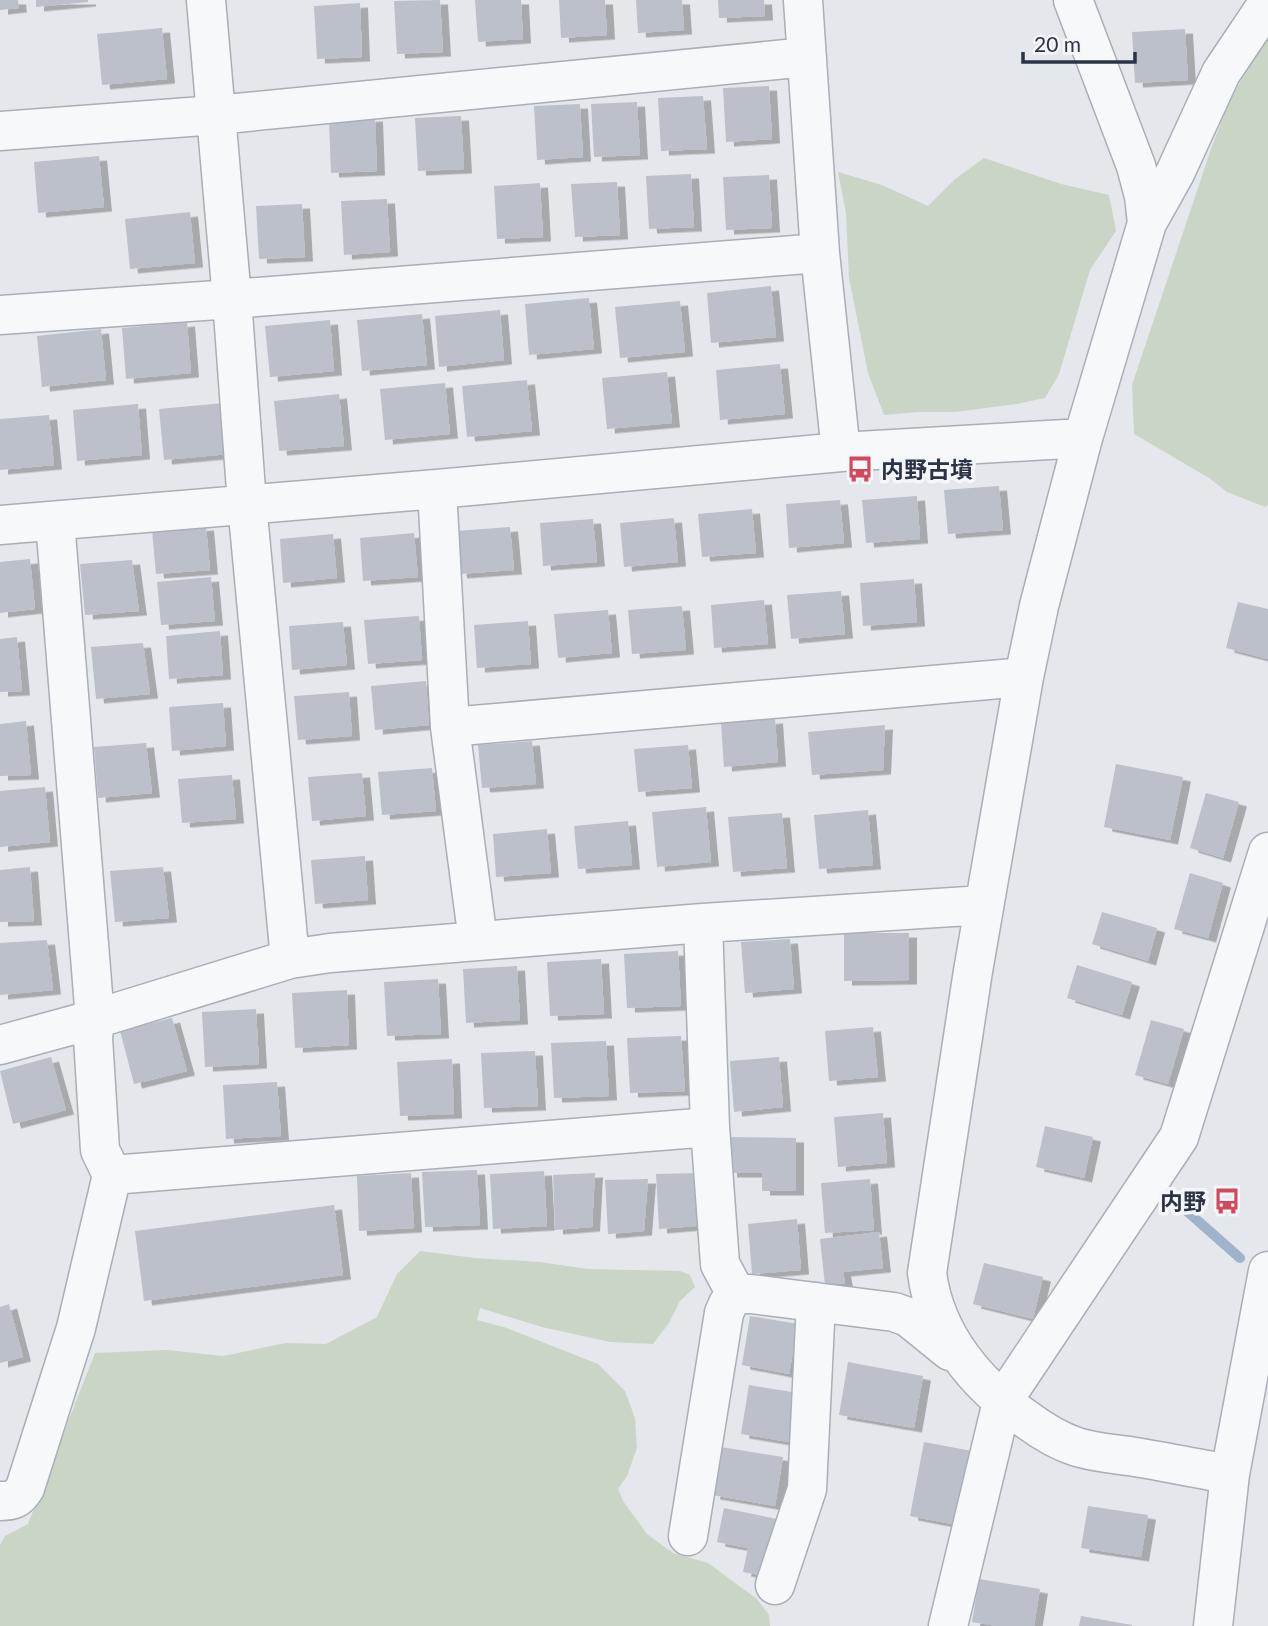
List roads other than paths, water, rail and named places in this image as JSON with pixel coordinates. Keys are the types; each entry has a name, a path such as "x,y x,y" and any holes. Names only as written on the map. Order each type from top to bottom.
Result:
{"street":[{"path":"206,0 247,505 290,959"},
{"path":"803,0 820,253 841,452"},
{"path":"1073,0 1136,166 1147,223"},
{"path":"963,1361 935,1311 927,1273 984,905 1039,606 1083,438 1147,223 1175,173 1221,73 1268,3"},
{"path":"0,131 216,115 807,57"},
{"path":"0,316 820,253"},
{"path":"0,525 841,452 1083,438"},
{"path":"437,489 450,727 478,941"},
{"path":"0,1501 19,1498 25,1488 76,1328 109,1188 100,1150 94,1018 55,521"},
{"path":"450,727 1024,677"},
{"path":"948,1626 1002,1402 1179,1138 1268,852"},
{"path":"0,1045 290,959 330,953 704,923 984,905"},
{"path":"704,923 710,1127 720,1264 736,1294"},
{"path":"109,1188 710,1127"},
{"path":"1213,1626 1230,1475 1260,1362 1268,1271"},
{"path":"736,1294 894,1312 908,1317 963,1361 1002,1402 1050,1436 1077,1447 1230,1475"},
{"path":"688,1536 724,1313 736,1294"},
{"path":"775,1585 807,1489 816,1302"}],"waterway":[{"path":"1166,1180 1163,1190 1240,1258"}],"place":[{"name":"内野古墳","path":"860,469"},
{"name":"内野","path":"1227,1201"}]}
